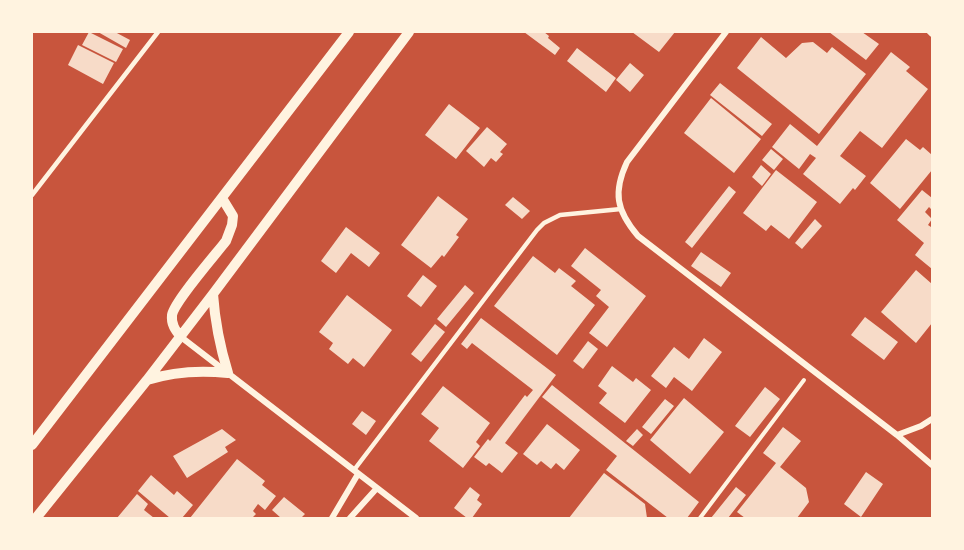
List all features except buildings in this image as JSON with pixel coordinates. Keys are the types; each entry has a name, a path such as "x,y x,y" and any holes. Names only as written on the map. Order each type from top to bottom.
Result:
{"street":[{"path":"32,444 349,32"},
{"path":"36,519 181,337 409,32"},
{"path":"726,32 627,162 618,193 627,224 638,236 933,465"},
{"path":"222,198 233,216 229,234 226,241 174,307 172,323 176,330 181,337 416,519"},
{"path":"213,294 218,334 228,373"},
{"path":"147,380 178,372 228,373"},
{"path":"897,435 933,419"},
{"path":"332,519 356,472"},
{"path":"350,519 377,488"}],"lane":[{"path":"32,195 158,32"},
{"path":"356,472 544,223 560,215 621,209"}],"path":[{"path":"700,519 812,370"}]}
